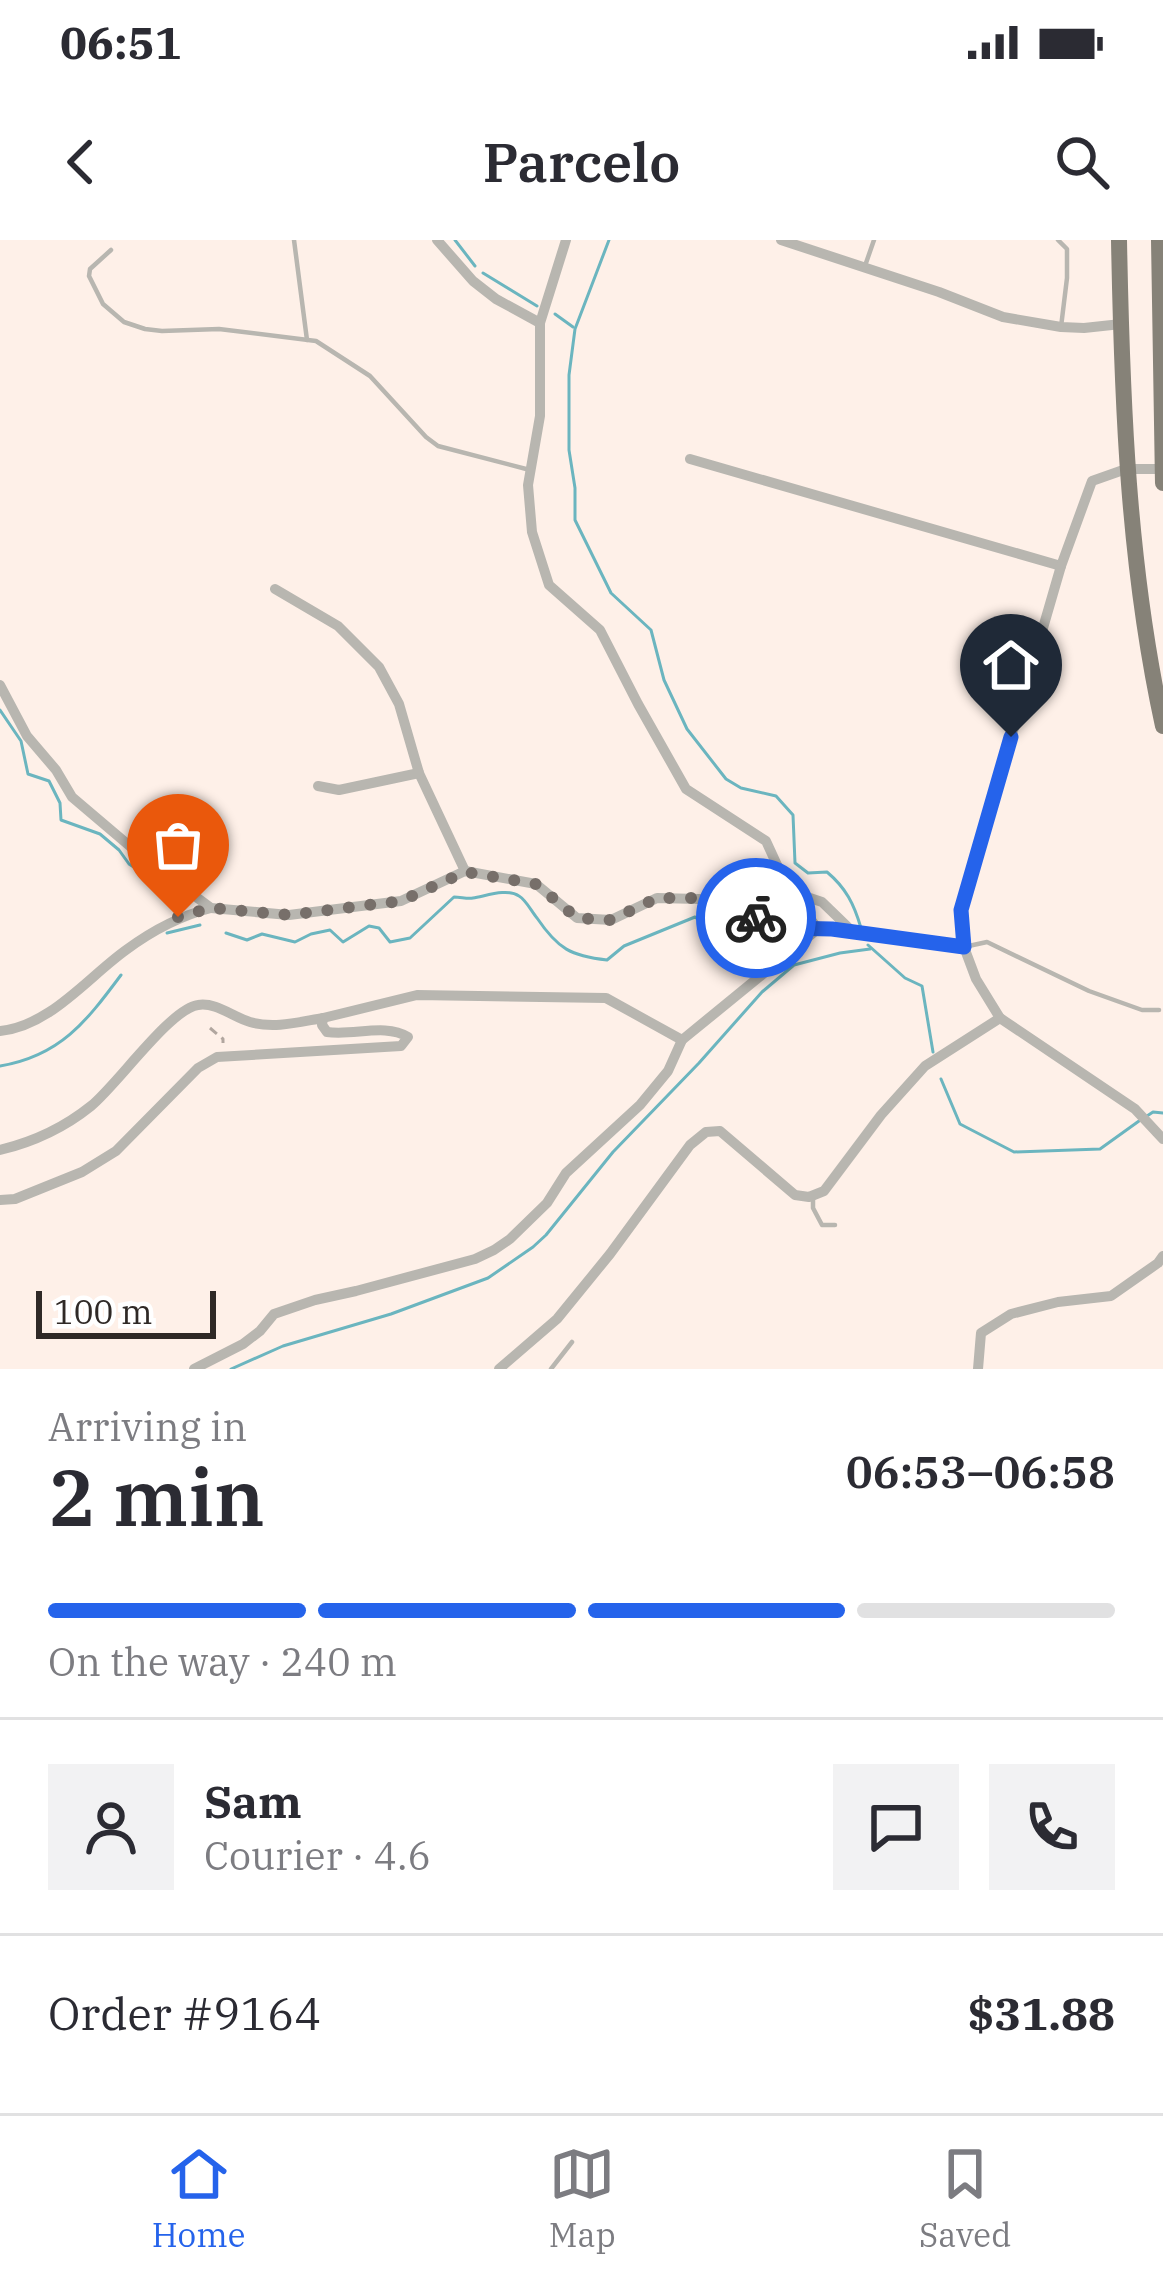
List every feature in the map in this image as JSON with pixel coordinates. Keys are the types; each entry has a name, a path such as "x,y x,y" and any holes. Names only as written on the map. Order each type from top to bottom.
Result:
{"main road":[{"path":"1120,240 1126,469 1163,726"},
{"path":"1159,240 1163,483"}],"street":[{"path":"436,240 473,281 540,323"},
{"path":"566,240 540,323 540,416 528,485 532,532 550,585 600,630 686,789 766,842 789,891 818,929"},
{"path":"781,240 1003,317 1061,327 1120,324"},
{"path":"690,459 1060,566"},
{"path":"1162,470 1126,469 1091,481 1060,566 961,910 964,947 976,979 1000,1018 1135,1109 1163,1139"},
{"path":"280,593 338,626 379,667 399,704 419,773 465,872"},
{"path":"0,686 27,736 72,796 211,908"},
{"path":"318,786 339,790 419,773"},
{"path":"0,1031 18,1029 51,1010 127,949 178,917 211,908 289,915 401,901 465,872 536,884 577,918 611,920 657,898 699,898 786,928 964,947"},
{"path":"789,891 821,902 854,933"},
{"path":"194,1369 243,1344 274,1314 475,1259 510,1239 547,1203 566,1173 640,1105 668,1071 682,1040 818,929"},
{"path":"0,1150 32,1141 90,1107 168,1024 196,1005 272,1026 417,995 606,998 682,1040"},
{"path":"0,1200 15,1199 82,1172 116,1151 198,1068 224,1056 401,1046 408,1037 395,1029 327,1032 323,1018"},
{"path":"499,1369 557,1319 690,1145 706,1132 720,1131 795,1195 824,1191 881,1115 926,1066 1000,1018"},
{"path":"978,1369 981,1333 1012,1314 1111,1296 1163,1256"}],"lane":[{"path":"294,240 307,340"},
{"path":"864,268 874,240"},
{"path":"1058,240 1067,249 1061,327"},
{"path":"111,250 90,269 89,276 103,304 124,322 162,331 218,329 316,341 370,376 438,446 530,470"},
{"path":"964,947 987,942 1089,991 1142,1010 1159,1010"},
{"path":"813,1195 822,1225 836,1225"},
{"path":"551,1369 572,1342"}],"path":[{"path":"210,1028 223,1040 224,1056"}],"waterway":[{"path":"455,240 475,266"},
{"path":"609,240 575,329 569,375 575,520 611,593 651,630 664,680 687,729 726,779 741,788 776,796 793,815 795,863 808,873 827,872 834,878 849,897 861,928"},
{"path":"483,273 537,306"},
{"path":"555,314 573,327"},
{"path":"0,710 21,741 28,774 49,781 60,803 61,820 100,834 155,890 181,903"},
{"path":"226,933 247,940 262,934 295,942 330,930 343,942 369,926 379,928 390,942 410,938 454,897 509,893 524,900 559,944 584,956 607,960 624,946 695,917 715,931 741,930 750,942 770,949"},
{"path":"167,933 200,925"},
{"path":"868,945 905,978 922,986 933,1052"},
{"path":"231,1369 283,1346 391,1314 488,1278 546,1235 613,1152 762,992 794,965 870,949"},
{"path":"0,1066 39,1054 70,1034 121,975"},
{"path":"941,1079 960,1124 1014,1152 1100,1149 1139,1121"},
{"path":"1147,1116 1163,1113"}],"way so far":[{"path":"178,917 211,908 289,915 401,901 465,872 536,884 577,918 611,920 657,898 699,898 756,918"}],"route":[{"path":"756,918 786,928 832,929 964,947 961,910 1011,737"}]}
